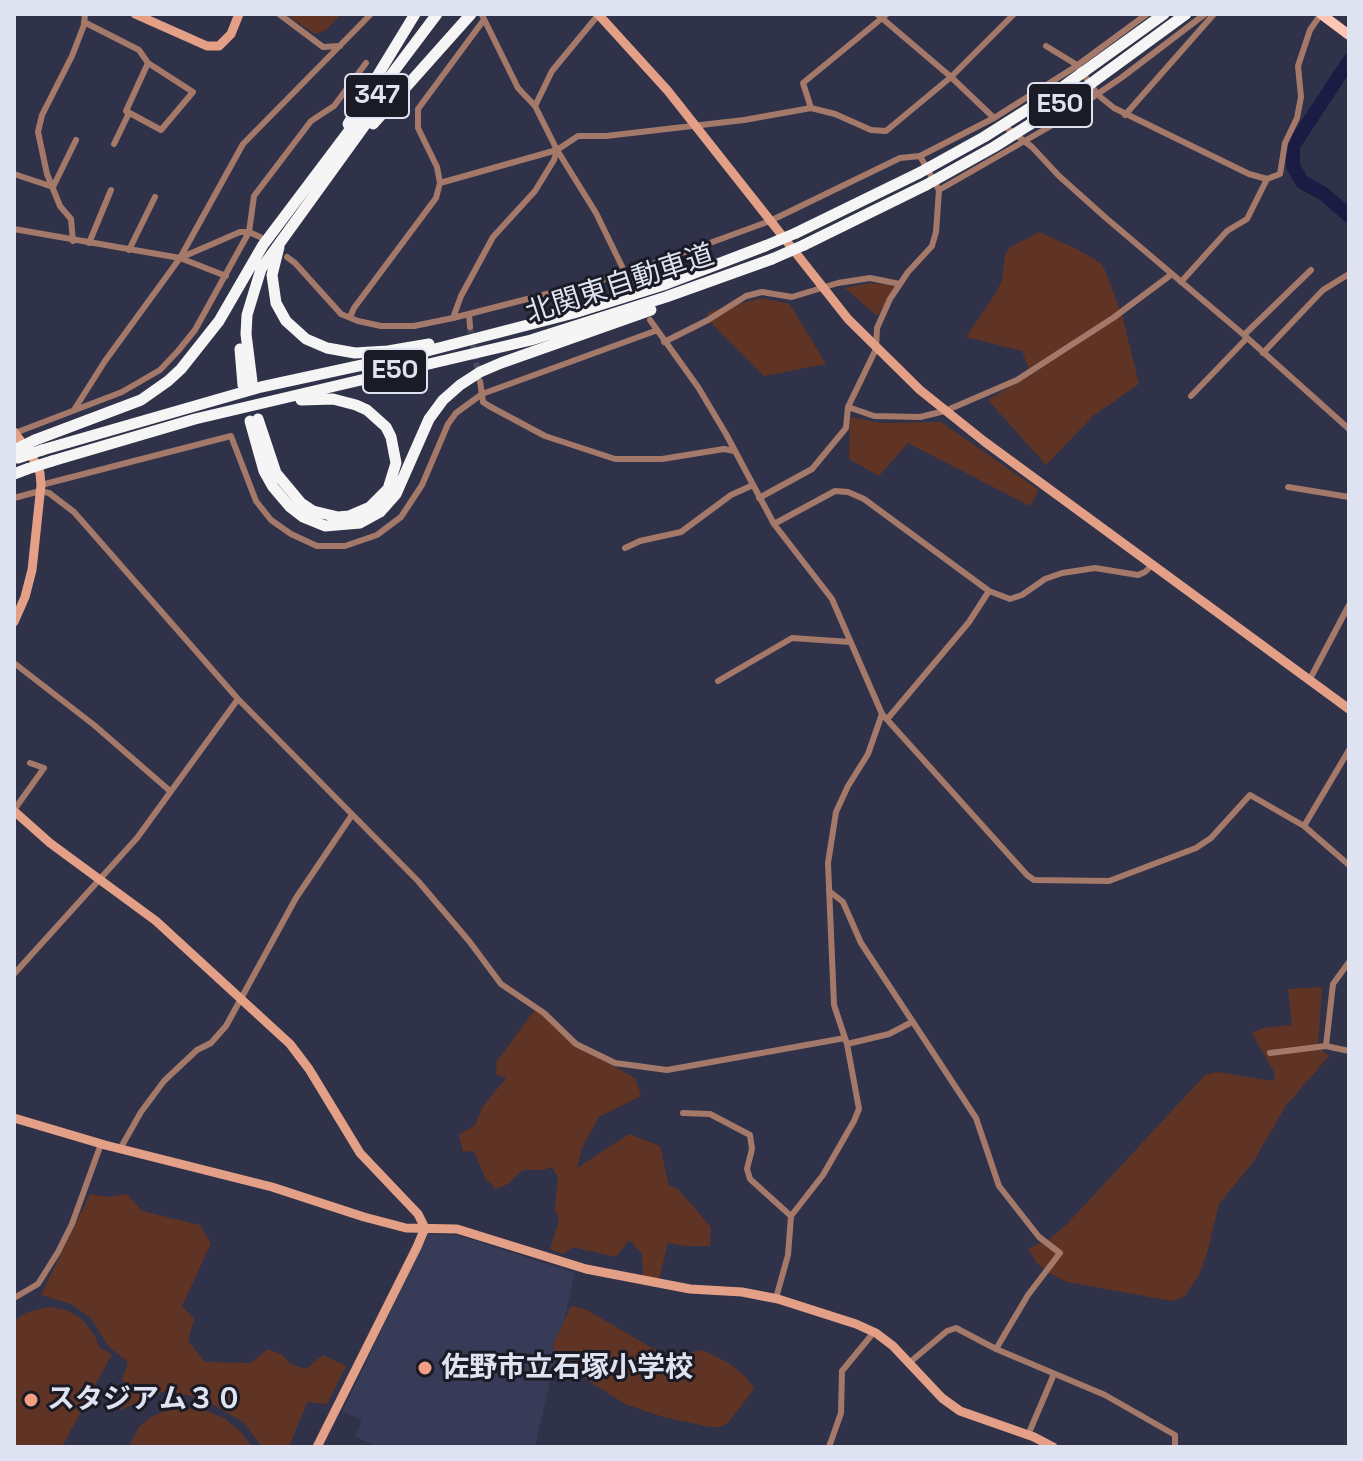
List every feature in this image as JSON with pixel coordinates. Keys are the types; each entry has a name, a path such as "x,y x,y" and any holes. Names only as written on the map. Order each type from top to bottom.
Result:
{"highway":[{"path":"342,149 359,104 415,14"},
{"name":"347","path":"342,149 437,14"},
{"name":"347","path":"319,180 446,14"},
{"name":"北関東自動車道","path":"15,456 39,445 261,387 442,348 574,313 663,285 765,246 919,173 984,137 1057,91 1164,14"},
{"name":"北関東自動車道","path":"14,474 140,434 531,340 626,311 772,259 926,185 1041,118 1133,55 1186,14"},
{"path":"342,149 479,17"},
{"path":"261,241 245,288 240,316 247,383 249,303 261,269 319,180"},
{"path":"39,445 141,400 168,381 219,321 261,241 319,180"},
{"path":"286,232 272,275 276,303 294,329 327,348 355,353 388,351 521,321 574,313"},
{"path":"140,434 208,422 296,400 345,401 367,410 386,427 396,463 388,489 370,507 349,516 338,517 313,511 291,494 276,473 254,420 264,471 290,507 303,517 325,526 360,523 380,512 396,494 429,419 450,392 469,378 501,363 669,303 736,272"}],"main road":[{"path":"1321,14 1349,35"}],"street":[{"path":"135,14 207,46 219,46 231,34 239,14"},
{"path":"279,14 323,47 340,46"},
{"path":"74,410 105,361 180,258 243,144 371,14"},
{"path":"535,106 552,71 599,14 648,67 822,288 876,349 945,411 1349,709"},
{"path":"440,183 557,150 578,136 606,136 811,108 835,114 871,130 886,131 951,77 1014,14"},
{"path":"287,257 334,308 367,324 402,327 453,318 625,274 770,221 900,158 920,156 994,118 1077,65 1147,14 1167,43"},
{"path":"939,190 1025,141 1097,94 1205,14"},
{"path":"1125,115 1214,14"},
{"path":"1046,46 1077,65 1097,94 1125,115 1249,174 1267,179 1280,174 1285,143 1297,118 1301,97 1298,66 1310,30 1321,14"},
{"path":"811,108 803,83 882,16 994,118 1025,141 1059,176 1349,429"},
{"path":"350,317 436,198 440,183 432,153 418,128 418,109 479,17 518,88 535,106 557,150 596,213 631,285"},
{"path":"73,241 71,219 60,206 38,132 42,115 72,56 85,18 139,50 148,63 193,92 161,130 126,111 148,63"},
{"path":"14,622 32,570 40,473 32,456 14,433 122,392 160,370 195,330 226,276 249,232 258,190 311,121 334,106 366,63"},
{"path":"114,144 129,113"},
{"path":"53,187 76,140"},
{"path":"453,318 461,296 493,237 535,191 557,150"},
{"path":"759,498 805,474 826,455 846,428 848,407 876,349 877,328 890,299 932,246 939,190 920,156"},
{"path":"14,174 53,187"},
{"path":"1181,282 1227,231 1247,219 1267,179"},
{"path":"89,243 111,190"},
{"path":"129,250 155,197"},
{"path":"14,229 180,258 226,276"},
{"path":"180,258 240,232 249,232 261,241"},
{"path":"1191,396 1311,270"},
{"path":"848,407 874,416 920,417 945,411 1017,380 1113,318 1172,274"},
{"path":"1263,353 1323,290 1349,274"},
{"path":"664,342 746,296 762,292 792,297 870,278 900,284"},
{"path":"469,314 470,327"},
{"path":"650,320 698,387 774,524 832,599 884,716 1034,880 1109,881 1196,848 1211,838 1250,795 1304,826 1349,865"},
{"path":"14,498 40,488 231,436 256,501 271,520 317,546 345,546 377,535 401,517 422,485 448,424 456,413 482,394 655,331"},
{"path":"480,381 483,402 521,424 545,436 615,459 662,459 724,449 734,451"},
{"path":"625,548 640,541 681,532 731,495 753,485"},
{"path":"1288,487 1349,497"},
{"path":"40,488 74,512 238,699 418,881 501,984 544,1013 576,1044 615,1063 667,1070 889,1034 912,1022"},
{"path":"774,524 835,491 848,492 864,499 989,591 1003,598 1015,598 1045,579 1062,573 1095,568 1138,575 1152,565"},
{"path":"776,1298 788,1255 791,1216 823,1175 859,1109 846,1041 834,1005 828,863 836,812 868,754 884,716 969,622 989,591"},
{"path":"1310,679 1349,605"},
{"path":"718,681 792,638 850,642"},
{"path":"14,663 94,725 170,791"},
{"path":"14,974 137,838 238,699"},
{"path":"1304,826 1349,750"},
{"path":"30,763 44,768 14,811 50,843 156,921 294,1049 360,1153 418,1214 425,1228"},
{"path":"120,1149 141,1112 164,1081 197,1050 211,1043 226,1026 296,898 352,815"},
{"path":"829,891 843,902 861,943 976,1118 999,1186 1039,1237 1060,1253 1028,1295 996,1349"},
{"path":"1326,1046 1333,984 1349,962"},
{"path":"1270,1053 1326,1046 1349,1051"},
{"path":"683,1113 710,1114 750,1135 752,1149 747,1169 750,1179 791,1216"},
{"path":"14,1118 101,1144 272,1187 406,1228 457,1229 586,1269 690,1289 742,1292 776,1298 874,1332 893,1346 942,1398 960,1411 1053,1447"},
{"path":"14,1298 38,1284 58,1252 72,1224 101,1144"},
{"path":"317,1447 425,1228"},
{"path":"909,1363 947,1331 956,1328 996,1349 1105,1395 1175,1435 1175,1447"},
{"path":"829,1447 841,1413 842,1371 874,1332"},
{"path":"1028,1435 1054,1374"}],"shaded area":[{"path":"285,14 341,14 326,30 315,34"},
{"path":"1039,232 1077,249 1099,262 1105,270 1122,315 1139,384 1093,416 1046,465 988,400 1031,374 1022,351 966,337 997,291 1009,248"},
{"path":"870,283 896,286 877,316 845,288"},
{"path":"761,298 790,304 826,364 764,376 708,320 709,312"},
{"path":"850,417 881,423 941,422 1039,490 1030,506 908,443 879,476 849,459"},
{"path":"1322,987 1318,1047 1329,1056 1285,1107 1254,1161 1219,1204 1199,1275 1184,1297 1172,1301 1067,1282 1047,1272 1036,1262 1028,1249 1051,1238 1067,1224 1205,1075 1217,1072 1273,1081 1275,1074 1252,1033 1263,1028 1292,1025 1288,989"},
{"path":"536,1008 576,1044 636,1079 641,1096 599,1117 582,1148 577,1168 629,1134 660,1146 669,1186 678,1189 711,1227 710,1246 668,1243 658,1283 643,1280 642,1253 629,1240 616,1257 573,1247 563,1254 550,1249 559,1220 555,1209 558,1177 551,1167 523,1170 508,1184 496,1189 485,1178 474,1151 463,1152 459,1135 475,1125 482,1108 506,1078 496,1074 497,1061"},
{"path":"90,1194 106,1197 127,1194 142,1211 200,1225 211,1243 182,1306 194,1319 188,1341 205,1362 251,1363 268,1349 282,1355 292,1365 306,1369 323,1355 346,1366 327,1404 307,1402 289,1447 262,1447 243,1422 205,1400 167,1390 118,1411 132,1395 122,1379 128,1362 108,1346 91,1318 71,1304 41,1295"},
{"path":"428,1234 457,1235 575,1273 535,1447 380,1447 355,1437 362,1420 342,1412"},
{"path":"571,1306 585,1309 666,1356 675,1357 702,1350 709,1353 730,1364 747,1378 754,1389 728,1423 720,1427 663,1417 625,1404 555,1355 553,1344"},
{"path":"50,1307 66,1310 81,1318 100,1348 112,1354 62,1447 14,1447 14,1321 27,1312"},
{"path":"182,1408 205,1410 224,1418 241,1432 252,1447 129,1447 139,1427 151,1417"}],"waterway":[{"path":"1349,61 1293,146 1293,166 1302,182 1324,194 1349,216"}],"tunnel":[{"path":"470,327 478,373"}],"place":[{"name":"佐野市立石塚小学校","path":"425,1368"},
{"name":"スタジアム３０","path":"31,1400"}]}
